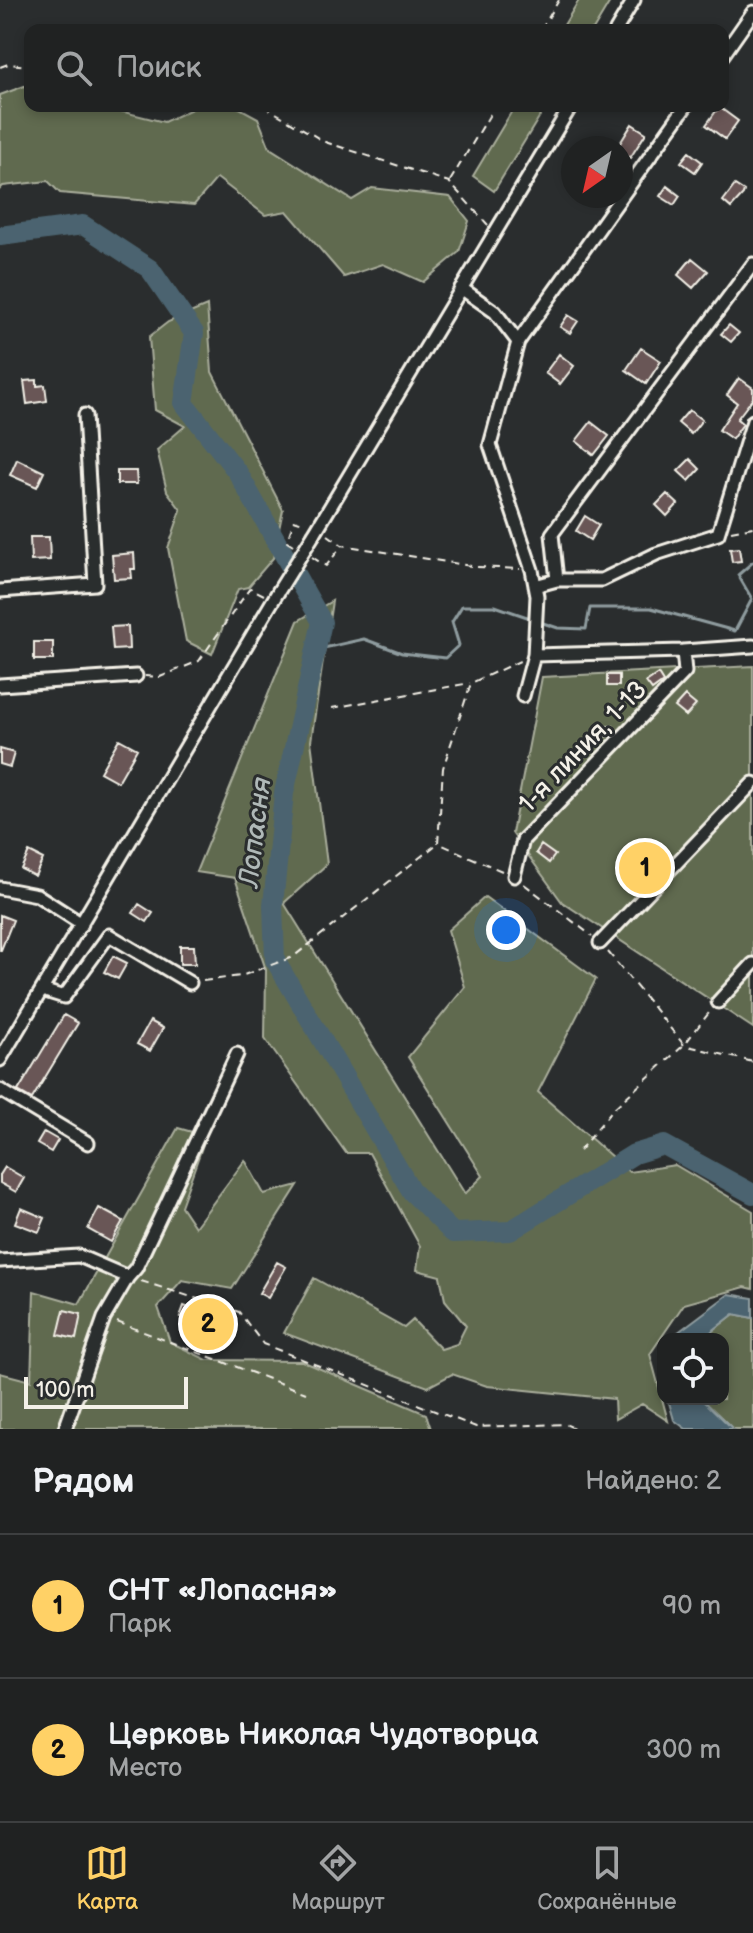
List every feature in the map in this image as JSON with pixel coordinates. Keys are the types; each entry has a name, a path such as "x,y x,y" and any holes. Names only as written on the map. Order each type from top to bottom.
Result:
{"street":[{"path":"620,24 634,0"},
{"path":"729,46 753,12"},
{"path":"2,1051 82,924 274,595 320,534 461,288 567,112"},
{"path":"523,696 534,655 536,591 532,570 490,445 518,342 682,112"},
{"path":"557,580 552,534 753,264"},
{"path":"461,288 495,312 518,342"},
{"path":"0,591 95,584 85,415"},
{"path":"536,591 557,580 602,580 656,554 718,534 753,421"},
{"path":"534,655 753,646"},
{"name":"1-я линия, 1-13","path":"514,876 523,840 685,672 683,651"},
{"path":"0,685 136,676"},
{"path":"600,943 753,783"},
{"path":"0,888 37,895 82,924"},
{"path":"42,990 64,997 109,935 190,983"},
{"path":"718,1002 753,964"},
{"path":"65,1429 104,1318 136,1268 237,1054"},
{"path":"0,1090 88,1143"},
{"path":"0,1261 79,1256 128,1277"}],"path":[{"path":"545,24 559,0"},
{"path":"0,67 8,64 24,65"},
{"path":"274,112 325,142 449,182 495,233"},
{"path":"449,182 491,112"},
{"path":"718,534 753,527"},
{"path":"320,534 342,545 477,567 532,570"},
{"path":"136,676 160,677 199,661 250,588 274,595"},
{"path":"332,708 471,683 534,655"},
{"path":"190,983 241,976 293,957 438,843 443,768 471,683"},
{"path":"438,843 514,876 600,943 684,1045 753,1062"},
{"path":"579,1151 613,1109 684,1045 718,1002"},
{"path":"128,1277 239,1312 263,1344 474,1428 565,1424 576,1429"},
{"path":"104,1318 306,1393"}],"green space":[{"path":"579,0 611,0 597,24 565,24"},
{"path":"24,86 24,112 124,112 164,122 185,112 247,112 258,118 270,148 352,200 372,188 450,197 469,221 459,252 423,282 383,264 344,277 287,211 265,215 217,178 194,205 60,193 48,181 3,186 0,189 0,95"},
{"path":"511,112 542,112 494,191 473,176"},
{"path":"207,306 212,372 283,510 273,558 248,587 238,589 212,654 186,641 168,548 181,510 167,491 157,450 185,426 155,410 149,337 168,322"},
{"path":"332,601 311,741 327,864 284,903 465,1194 483,1176 408,1057 465,987 448,930 485,897 596,979 538,1092 629,1172 675,1165 753,1211 753,1289 745,1287 684,1304 664,1333 657,1333 657,1344 650,1354 657,1380 657,1405 664,1405 668,1421 642,1404 615,1419 614,1399 487,1386 452,1374 428,1387 284,1333 314,1278 404,1328 413,1320 441,1349 457,1344 466,1326 445,1300 440,1276 417,1270 420,1246 369,1153 346,1153 265,1039 266,970 235,878 196,872 298,621"},
{"path":"753,666 753,1028 562,902 512,833 542,677"},
{"path":"178,1128 206,1136 181,1206 195,1227 245,1160 264,1194 298,1185 232,1289 182,1280 158,1307 170,1342 207,1360 302,1361 426,1414 431,1429 0,1429 0,1373 31,1381 34,1291 79,1304"},
{"path":"734,1314 753,1318 753,1429 733,1429 708,1405 729,1405 729,1333 711,1332"}],"water":[{"path":"729,1294 753,1298 753,1318 734,1314 710,1333 677,1333"},
{"path":"670,1405 708,1405 733,1429 686,1429 674,1420"}],"building":[{"path":"715,112 726,112 738,121 725,139 706,125"},
{"path":"632,124 646,133 633,153 633,136 624,136"},
{"path":"689,152 702,162 695,172 681,162"},
{"path":"735,185 744,191 731,208 723,201"},
{"path":"667,186 680,196 674,205 660,196"},
{"path":"692,258 708,271 693,288 678,275"},
{"path":"568,315 578,321 570,333 560,327"},
{"path":"729,325 739,333 731,342 721,334"},
{"path":"641,348 661,361 646,384 626,370"},
{"path":"559,354 574,366 560,384 545,373"},
{"path":"739,378 753,388 753,398 737,419 743,424 732,439 719,430 737,403 727,395"},
{"path":"37,380 37,386 45,385 47,401 27,404 24,381"},
{"path":"689,410 702,420 691,434 678,423"},
{"path":"591,422 609,436 594,455 576,441"},
{"path":"17,459 44,472 37,487 10,475"},
{"path":"690,459 700,469 689,481 678,471"},
{"path":"117,471 136,471 137,484 117,484"},
{"path":"667,494 678,504 667,516 656,505"},
{"path":"585,516 599,525 590,540 576,531"},
{"path":"30,537 49,537 50,560 31,561"},
{"path":"739,548 741,561 732,562 730,549"},
{"path":"134,553 132,578 114,579 112,555"},
{"path":"128,626 129,649 113,650 111,627"},
{"path":"34,642 53,642 53,660 34,660"},
{"path":"658,674 663,682 652,690 646,682"},
{"path":"607,675 619,675 619,686 607,686"},
{"path":"685,696 696,705 686,716 675,707"},
{"path":"613,726 612,736 598,737 597,727"},
{"path":"119,739 137,749 118,782 100,772"},
{"path":"0,749 14,753 10,767 0,764"},
{"path":"541,845 555,855 549,863 536,853"},
{"path":"29,852 43,859 35,876 21,869"},
{"path":"139,904 153,913 147,922 133,913"},
{"path":"0,915 13,920 1,950 0,950"},
{"path":"180,946 194,946 195,964 180,964"},
{"path":"113,956 127,963 118,979 104,972"},
{"path":"64,1015 78,1023 32,1099 18,1091"},
{"path":"150,1021 163,1028 150,1051 137,1044"},
{"path":"44,1132 58,1140 51,1152 37,1144"},
{"path":"5,1167 24,1178 16,1192 0,1183"},
{"path":"21,1208 45,1218 39,1232 15,1223"},
{"path":"99,1208 123,1221 111,1242 88,1229"},
{"path":"277,1262 286,1267 268,1298 259,1293"},
{"path":"194,1302 217,1311 214,1318 237,1327 232,1340 209,1330 206,1337 185,1329 188,1320 180,1317 184,1306 192,1309"},
{"path":"64,1310 81,1314 76,1339 58,1335"}],"waterway":[{"name":"Лопасня","path":"0,236 83,225 150,269 194,333 184,403 238,473 322,622 284,793 273,905 275,960 412,1192 453,1233 510,1231 634,1154 664,1145 753,1194"},
{"path":"540,622 558,628 586,629 590,608 651,608 735,631 752,599 738,575 753,562"},
{"path":"315,650 364,639 402,653 445,658 459,645 452,622 462,606 495,606 533,619"}],"place":[{"name":"СНТ «Лопасня»","path":"645,868"},
{"name":"Церковь Николая Чудотворца","path":"208,1324"}]}
